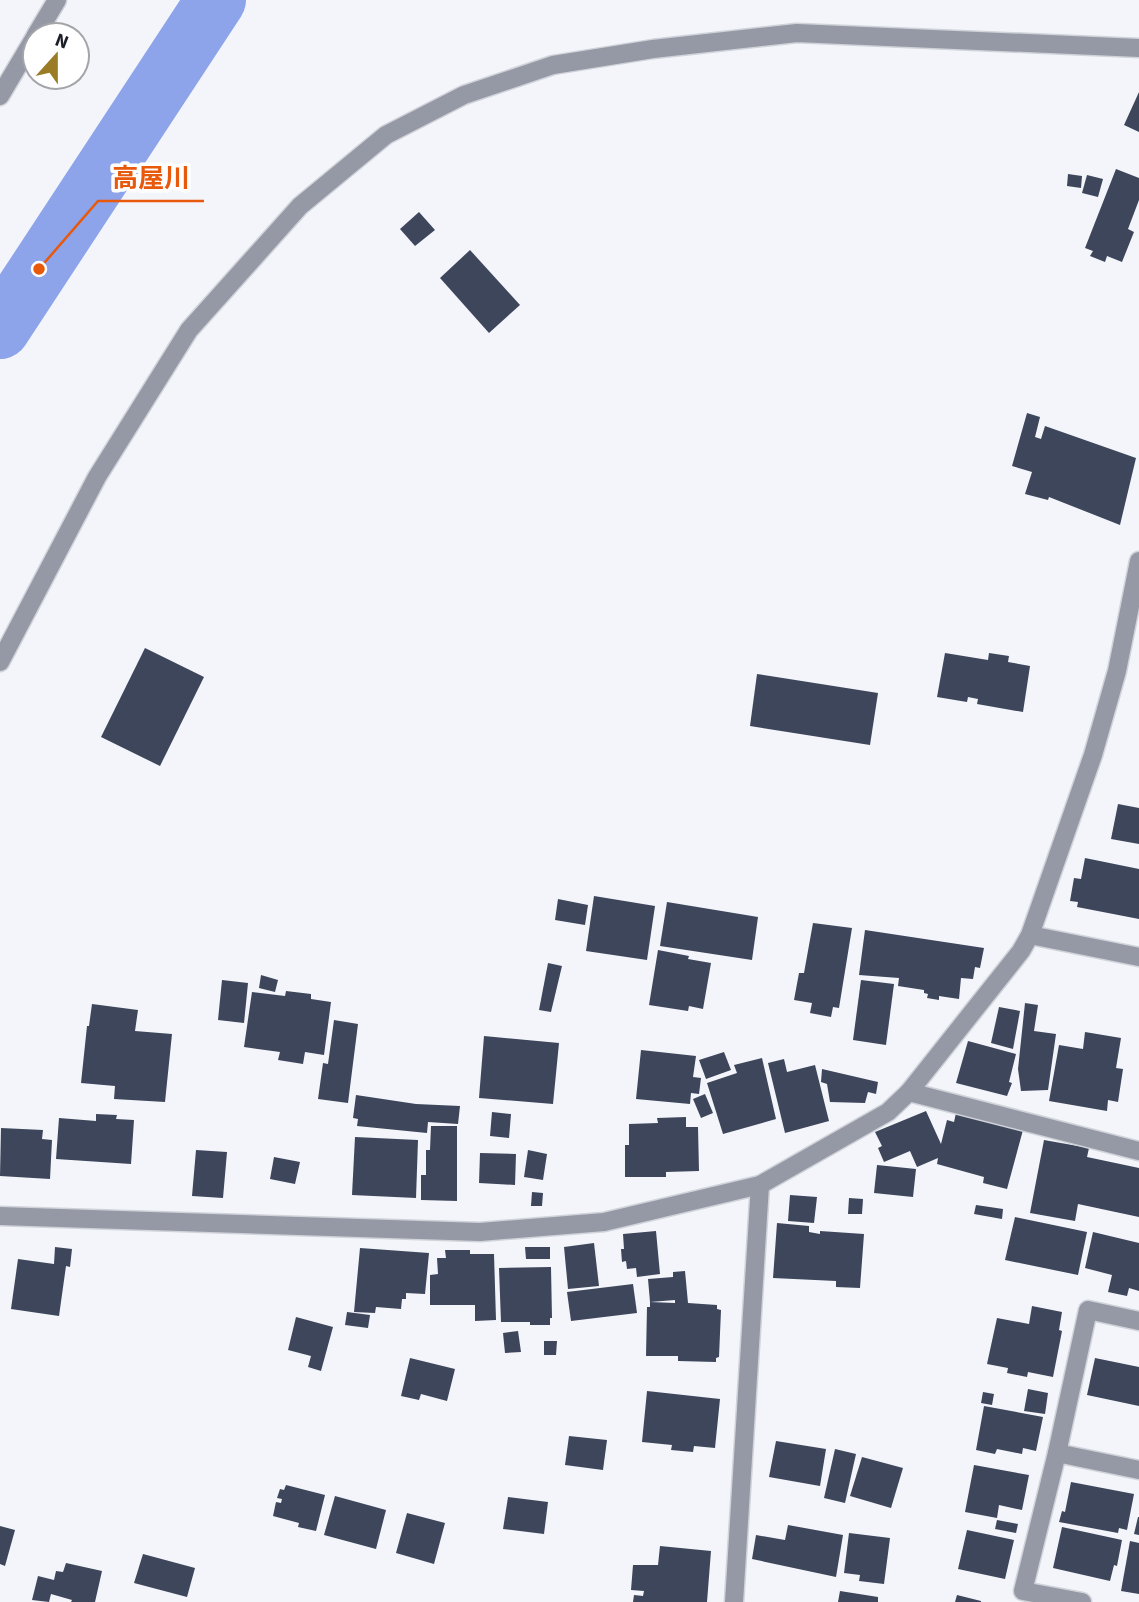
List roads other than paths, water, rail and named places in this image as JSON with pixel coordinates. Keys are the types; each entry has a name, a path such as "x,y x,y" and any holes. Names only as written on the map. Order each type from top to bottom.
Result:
{"street":[{"path":"45,21 57,0"},
{"path":"0,662 97,477 188,330 300,206 386,135 464,95 552,65 666,47 797,33 1139,48"},
{"path":"0,96 21,61"},
{"path":"0,1216 480,1232 604,1222 760,1185 888,1112 909,1092 1021,951 1030,935 1093,755 1114,683 1139,561"},
{"path":"1030,935 1139,957"},
{"path":"909,1092 1139,1151"},
{"path":"734,1602 760,1185"},
{"path":"1082,1602 1023,1591 1088,1310 1139,1321"},
{"path":"1057,1453 1139,1470"}],"waterway":[{"path":"0,329 216,0"}],"place":[{"name":"高屋川","path":"39,269"}]}
